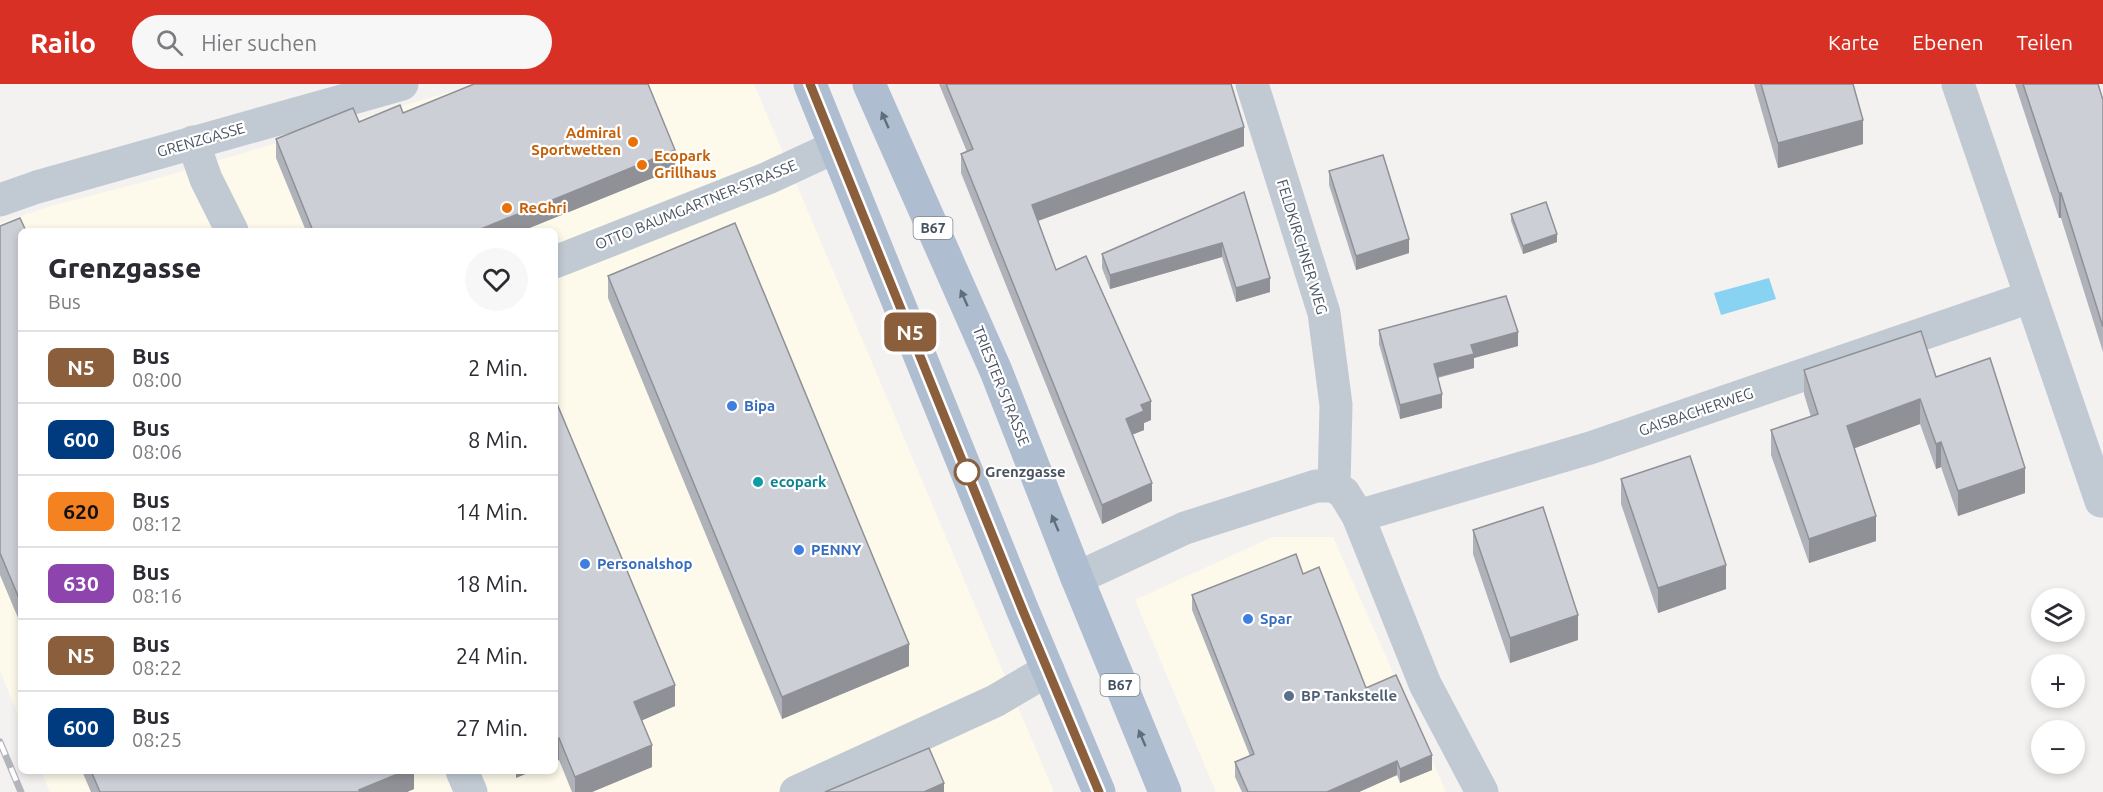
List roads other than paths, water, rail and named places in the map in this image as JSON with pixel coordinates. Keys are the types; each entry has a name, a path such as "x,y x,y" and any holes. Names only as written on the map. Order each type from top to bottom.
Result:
{"main road":[{"path":"810,84 1099,792"},
{"name":"TRIESTER STRASSE","path":"869,84 996,371 1077,578 1165,792"}],"street":[{"name":"GRENZGASSE","path":"0,200 37,187 402,84"},
{"name":"FELDKIRCHNER WEG","path":"1252,84 1324,313 1336,405 1334,486"},
{"path":"1959,84 2101,501"},
{"path":"193,142 206,179 230,228"},
{"name":"OTTO BAUMGARTNER-STRASSE","path":"558,261 768,178 836,147"},
{"name":"GAISBACHERWEG","path":"1358,516 1590,448 2030,297"},
{"path":"1077,578 1185,528 1316,486 1334,486 1344,493 1358,516 1425,684 1482,792"},
{"path":"796,792 994,700 1048,670"},
{"path":"463,774 471,792"}],"water":[{"path":"1769,278 1776,299 1721,315 1714,293"}],"railway":[{"path":"0,742 21,792"}],"place":[{"name":"Admiral Sportwetten","path":"633,142"},
{"name":"Ecopark Grillhaus","path":"642,165"},
{"name":"ReGhri","path":"507,208"},
{"name":"Bipa","path":"732,406"},
{"name":"Grenzgasse","path":"967,472"},
{"name":"ecopark","path":"758,482"},
{"name":"PENNY","path":"799,550"},
{"name":"Personalshop","path":"585,564"},
{"name":"Spar","path":"1248,619"},
{"name":"BP Tankstelle","path":"1289,696"}]}
